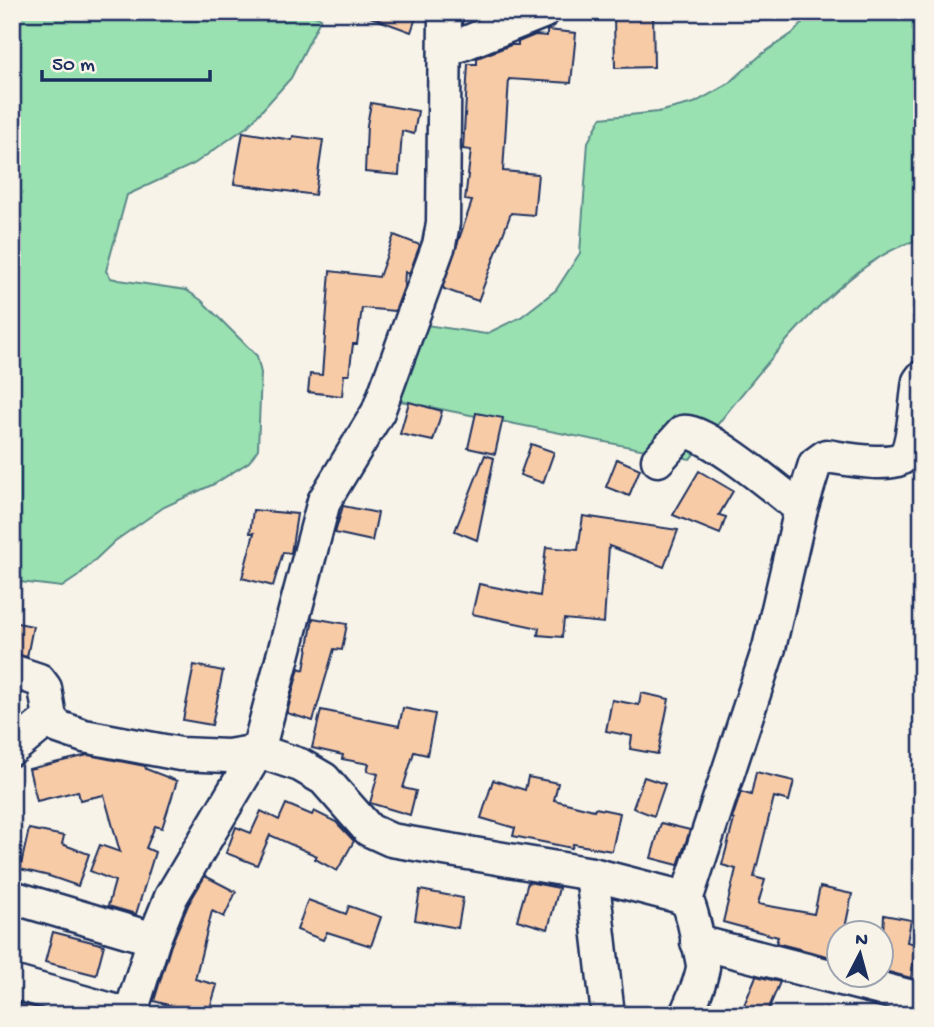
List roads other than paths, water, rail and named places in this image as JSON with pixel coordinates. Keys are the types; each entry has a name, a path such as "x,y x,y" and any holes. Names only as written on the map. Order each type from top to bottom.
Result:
{"street":[{"path":"12,982 129,1015 153,939 171,898 258,751 324,501 379,412 439,244 443,223 445,12"},
{"path":"445,51 543,12"},
{"path":"686,900 769,648 801,509 815,464 826,456 889,462 902,458 909,447 919,381 922,377"},
{"path":"658,460 683,432 693,431 733,456 801,509"},
{"path":"12,671 39,680 45,688 50,718 58,727 84,736 180,754 228,756 258,751 300,765 324,779 369,830 391,840 592,874 686,900 690,907 696,942 704,961 686,1015"},
{"path":"12,749 50,718"},
{"path":"592,874 608,1015"},
{"path":"12,897 153,939"},
{"path":"696,942 908,996"}]}
